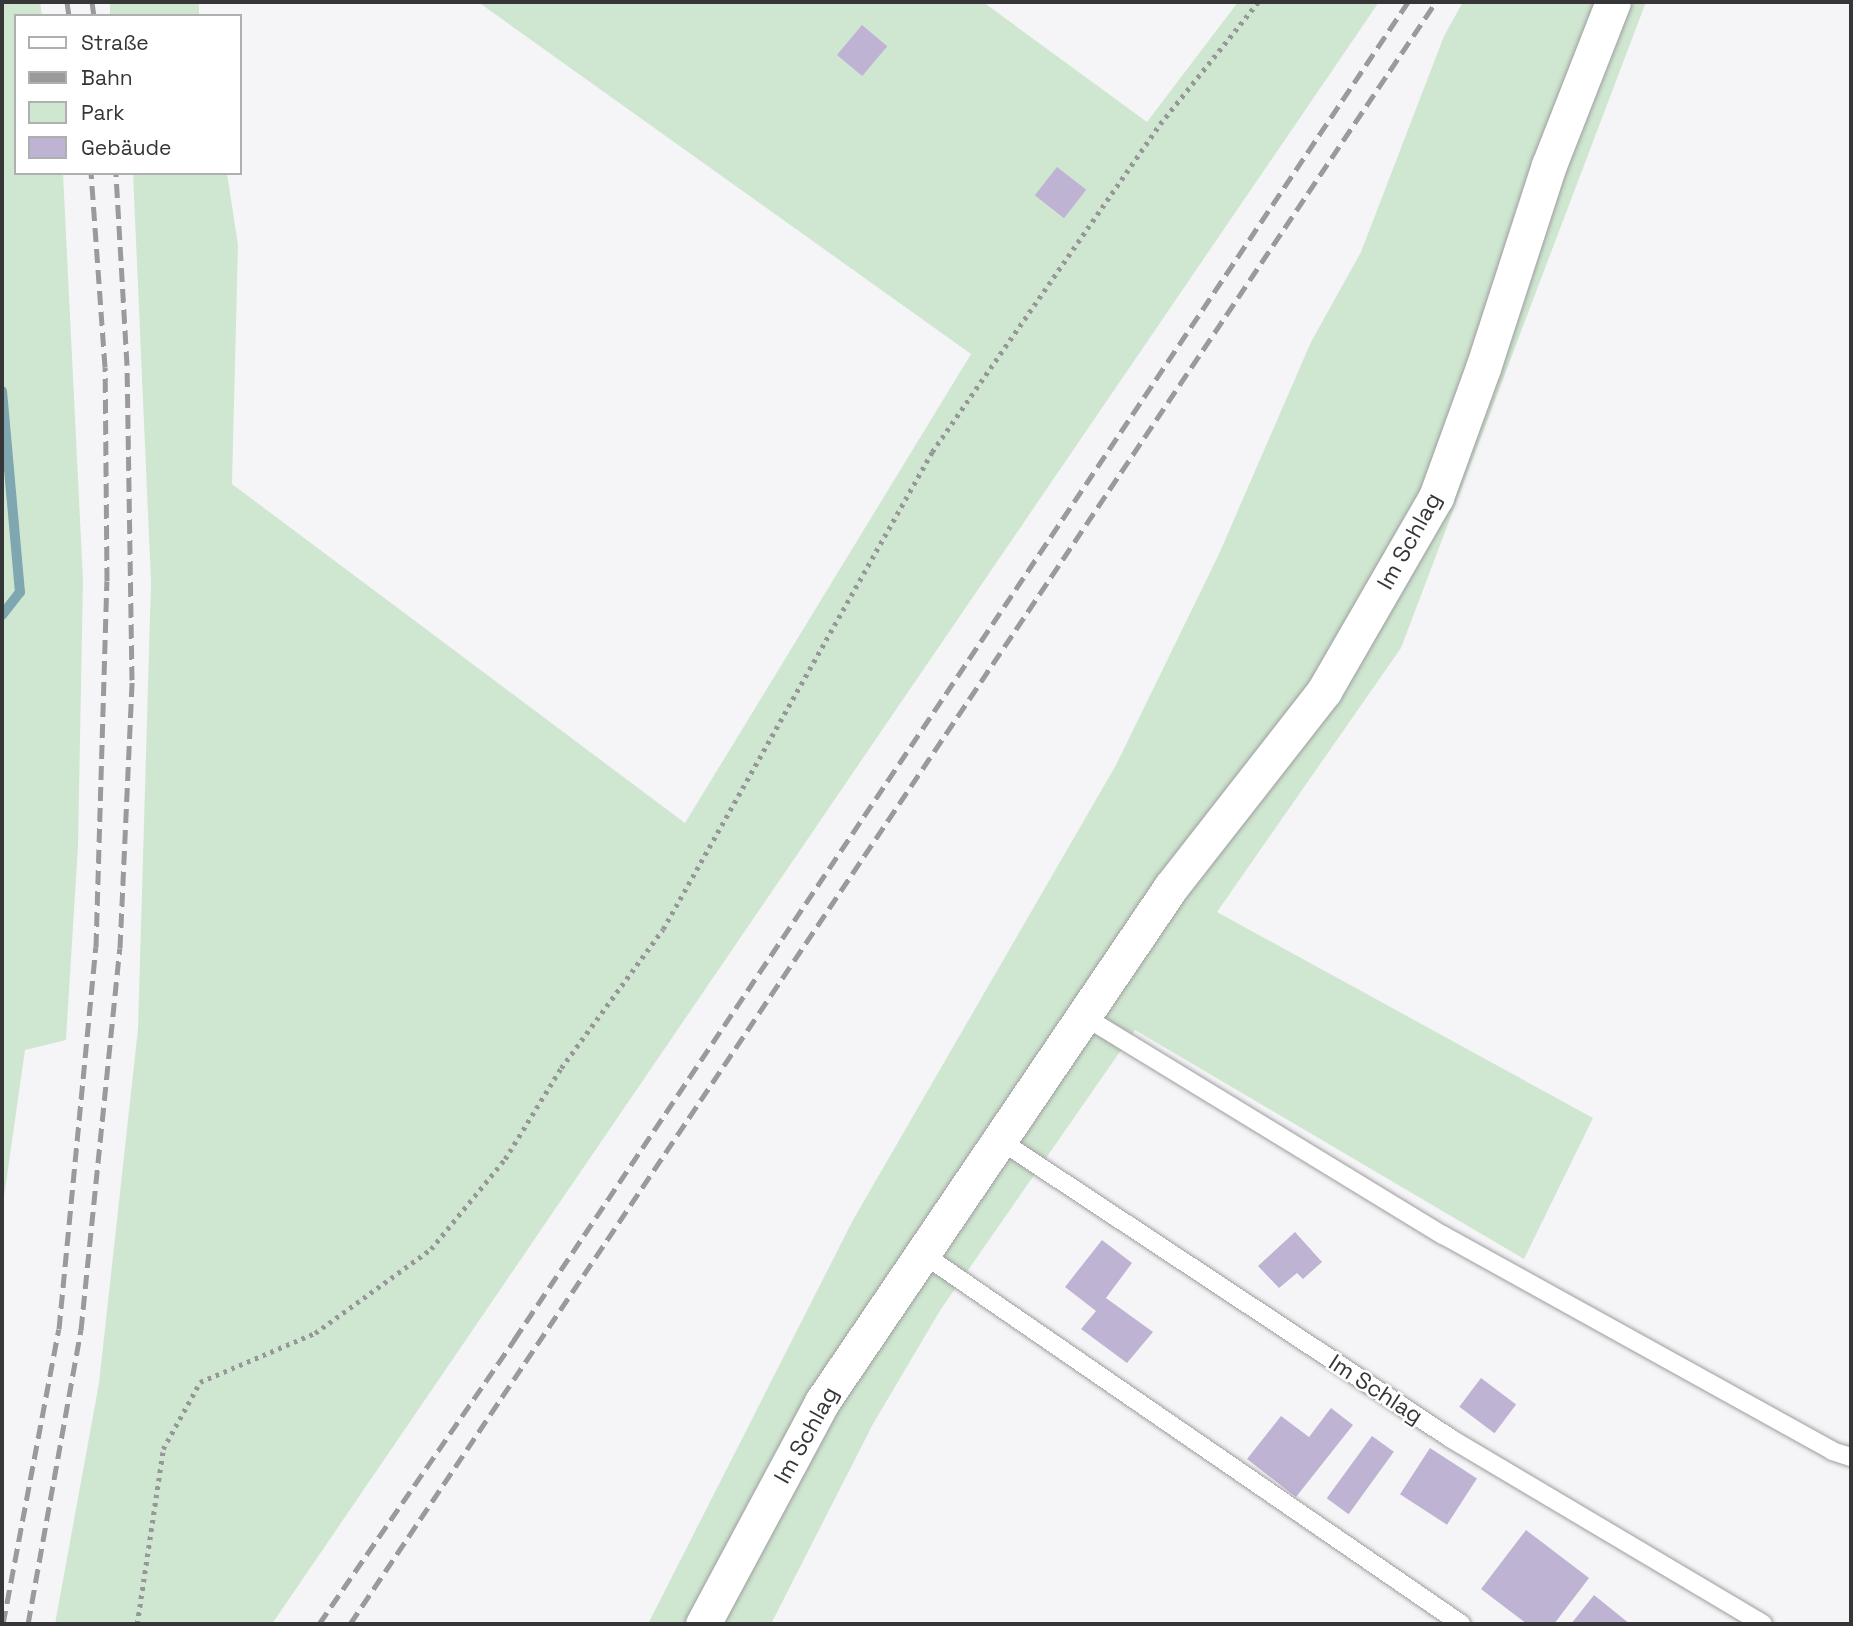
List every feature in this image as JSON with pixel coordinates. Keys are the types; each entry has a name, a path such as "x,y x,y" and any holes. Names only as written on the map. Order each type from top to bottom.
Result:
{"street":[{"name":"Im Schlag","path":"703,1624 822,1402 920,1252 1171,887 1324,691 1436,497 1483,368 1549,165 1613,2"}],"lane":[{"path":"1082,1015 1443,1235 1832,1451 1851,1457"},
{"name":"Im Schlag","path":"998,1139 1450,1437 1763,1624"},
{"path":"920,1252 1461,1624"}],"path":[{"path":"137,1624 163,1449 200,1382 315,1333 431,1249 505,1159 561,1068 663,929 932,452 1136,157 1258,2"}],"green space":[{"path":"2,2 40,2 42,14 14,14 14,175 63,175 83,580 78,846 66,1040 25,1050 2,1211"},
{"path":"110,2 199,2 199,14 110,14"},
{"path":"478,2 983,2 1147,122 1238,2 1379,2 272,1624 55,1624 99,1383 138,1029 151,582 133,175 227,175 238,245 232,484 685,823 971,354"},
{"path":"1463,2 1646,2 1401,648 1217,912 1593,1118 1524,1259 1135,1030 941,1309 873,1424 771,1624 648,1624 853,1220 1116,765 1219,554 1311,342 1361,252 1444,36"}],"building":[{"path":"862,25 887,46 862,76 837,55"},
{"path":"1057,167 1086,190 1064,218 1035,195"},
{"path":"1295,1232 1322,1262 1303,1279 1297,1273 1279,1288 1258,1266"},
{"path":"1102,1240 1132,1263 1106,1298 1153,1332 1127,1363 1081,1329 1096,1311 1065,1287"},
{"path":"1481,1378 1516,1404 1494,1433 1459,1407"},
{"path":"1331,1408 1353,1425 1296,1497 1247,1459 1281,1416 1309,1437"},
{"path":"1372,1436 1394,1452 1349,1514 1327,1498"},
{"path":"1430,1448 1477,1478 1447,1525 1400,1494"},
{"path":"1526,1530 1589,1578 1554,1624 1527,1624 1481,1589"},
{"path":"1594,1595 1630,1624 1571,1624"}],"waterway":[{"path":"2,391 20,592 2,615"}],"railway":[{"path":"67,2 69,14"},
{"path":"92,2 94,14"},
{"path":"319,1624 514,1340 1408,2"},
{"path":"350,1624 1436,2"},
{"path":"3,1624 59,1329 96,947 107,581 105,367 91,175"},
{"path":"28,1624 81,1330 120,948 132,680 127,365 116,175"}]}
